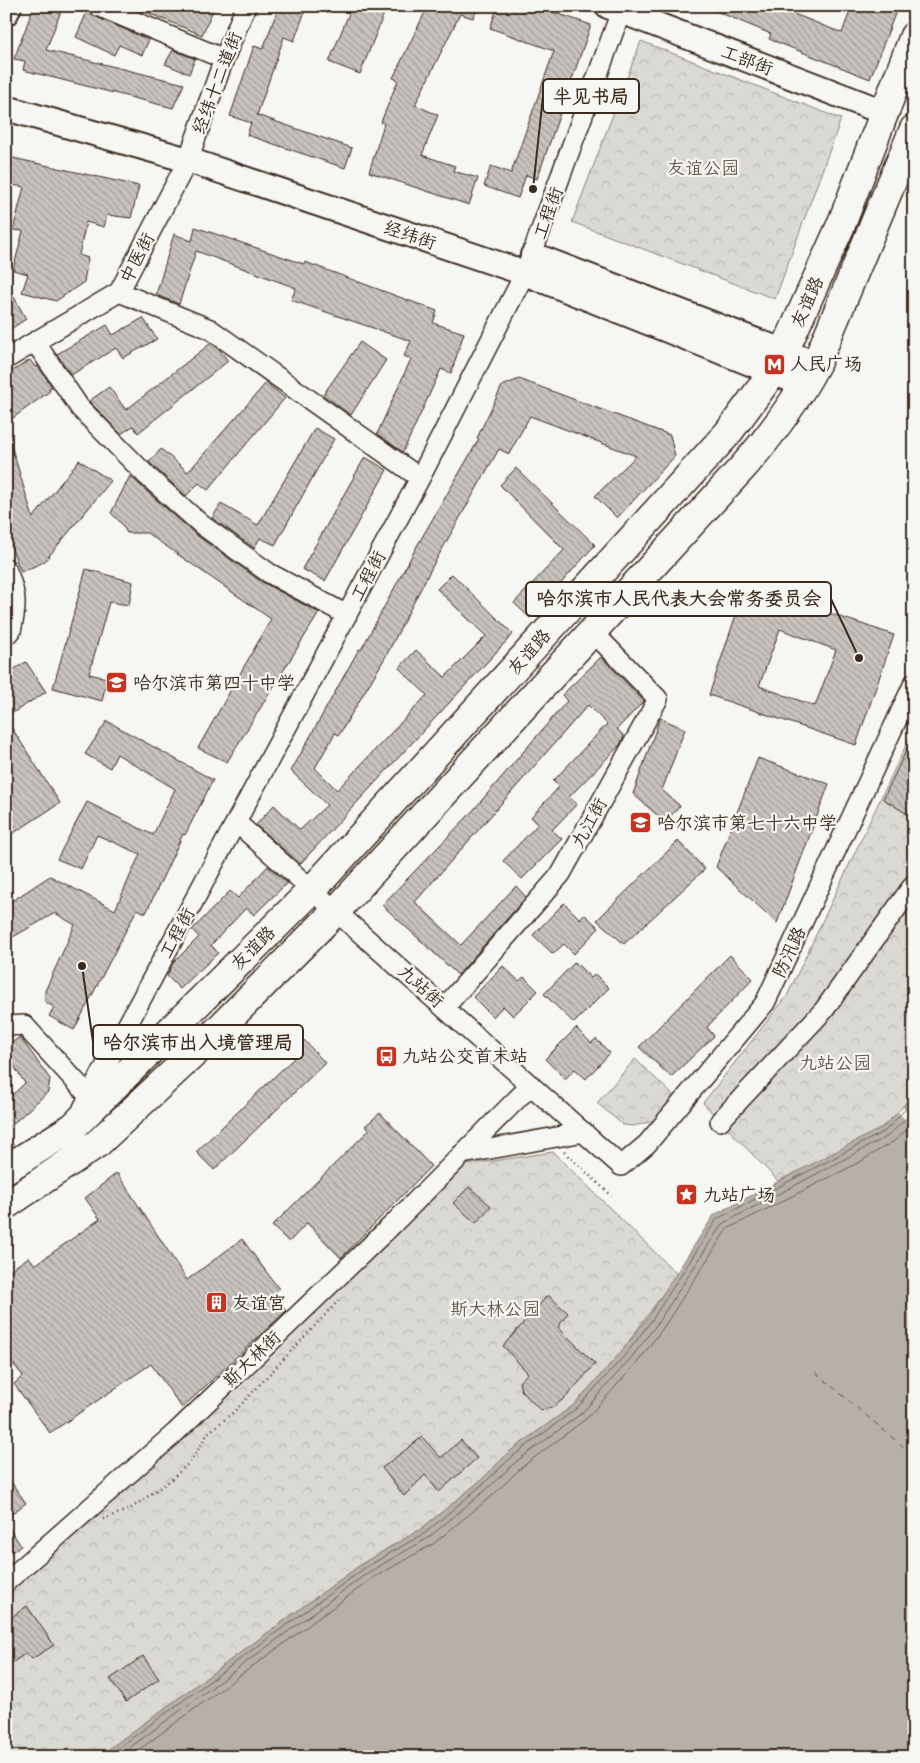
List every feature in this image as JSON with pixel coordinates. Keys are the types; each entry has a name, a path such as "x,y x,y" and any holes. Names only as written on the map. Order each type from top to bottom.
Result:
{"highway":[{"name":"友谊路","path":"6,1169 73,1127 313,889 728,433 779,362 842,225 914,36"},
{"name":"友谊路","path":"6,1205 98,1144 206,1044 337,910 774,432 811,374 914,129"}],"main road":[{"path":"6,13 9,6"},
{"name":"工部街","path":"617,8 886,113"},
{"name":"经纬街","path":"6,108 188,160 529,264 811,374"}],"street":[{"path":"98,6 224,59"},
{"name":"经纬十二道街","path":"188,160 224,59 246,6"},
{"name":"工程街","path":"73,1127 420,478 529,264 617,8"},
{"name":"中医街","path":"6,359 120,292 188,160"},
{"path":"120,292 210,329 420,478"},
{"path":"35,342 80,408 147,476 202,525 268,573 347,615"},
{"path":"6,568 16,592 17,609 9,632"},
{"name":"九江街","path":"445,1007 561,874 658,699 593,632"},
{"name":"防汛路","path":"605,1151 621,1166 647,1144 765,1003 914,683"},
{"name":"九站街","path":"236,822 337,910 605,1151"},
{"path":"720,1120 824,1010 914,884"},
{"path":"6,1026 24,1025 89,1096"},
{"name":"斯大林街","path":"6,1582 175,1433 392,1226 531,1085"},
{"path":"462,1154 584,1132"}],"path":[{"path":"563,1151 612,1196"},
{"path":"96,1520 130,1509 172,1479 192,1460 208,1433 235,1411 345,1294"}],"green space":[{"name":"友谊公园","path":"641,41 841,119 775,299 572,222"},
{"name":"九站公园","path":"914,728 914,1092 892,1119 872,1134 846,1149 778,1181 703,1103 787,996"},
{"path":"635,1059 676,1098 656,1120 634,1126 623,1125 597,1103"},
{"name":"斯大林公园","path":"553,1152 677,1274 622,1351 574,1405 509,1452 480,1481 421,1529 363,1563 98,1757 6,1757 6,1601 19,1583 178,1442 466,1165"}],"water":[{"path":"914,1092 914,1757 98,1757 363,1563 421,1529 480,1481 509,1452 574,1405 622,1351 648,1317 714,1215 883,1127 903,1107"}],"pier":[{"path":"903,1107 914,1118 914,1129 898,1112"}],"building":[{"path":"34,6 63,6 46,50 184,84 173,108 23,70 25,61 14,59"},
{"path":"131,6 205,6 213,10 202,35"},
{"path":"279,6 307,6 294,41 284,37 257,115 352,148 345,168 247,135 251,123 230,116 254,46 263,49"},
{"path":"352,6 387,6 360,74 329,62"},
{"path":"428,6 479,6 473,18 460,14 415,105 438,115 422,155 455,166 453,171 478,178 469,205 369,172 384,124 381,122 398,80 393,78"},
{"path":"498,6 536,6 591,25 537,179 526,175 518,198 484,186 491,166 511,173 554,51 490,28"},
{"path":"704,6 774,6 842,33 852,6 898,6 870,79 769,39 771,34"},
{"path":"88,10 94,16 149,40 142,55 119,45 114,55 76,37"},
{"path":"173,50 195,59 189,74 165,64"},
{"path":"13,158 139,186 131,218 107,215 104,227 86,222 79,255 88,258 84,282 56,301 22,292 28,274 13,270 23,231 13,230 24,187 6,184"},
{"path":"195,227 304,264 305,262 437,311 433,323 464,333 451,373 441,369 403,452 377,434 411,359 404,356 411,341 291,300 296,288 196,251 179,304 156,295 174,234 192,241"},
{"path":"14,297 26,319 6,332 6,301"},
{"path":"143,318 157,339 123,358 116,348 71,375 57,354 107,325 113,335"},
{"path":"360,342 386,360 351,415 323,395"},
{"path":"211,343 219,349 228,361 138,433 133,426 121,434 89,401 109,387 126,410"},
{"path":"30,360 35,367 38,366 52,387 48,389 50,391 6,423 6,375"},
{"path":"519,379 670,435 675,456 617,518 595,496 636,456 530,416 509,454 499,449 432,567 386,656 339,735 335,733 315,768 337,790 427,695 399,668 416,650 445,677 486,636 437,589 452,574 513,634 300,864 256,825 274,805 300,830 327,805 291,771 479,439 477,438 502,386"},
{"path":"266,383 285,398 208,490 199,483 186,496 149,462 161,449 188,472"},
{"path":"315,428 334,439 275,545 260,538 254,548 212,518 221,504 258,525"},
{"path":"9,438 33,518 79,460 111,481 44,562 21,572 6,534 6,439"},
{"path":"365,457 387,470 325,581 302,569"},
{"path":"516,468 595,545 530,618 514,603 564,550 500,485"},
{"path":"130,476 195,534 262,582 319,613 227,762 198,748 271,619 147,533 127,533 121,523 111,513"},
{"path":"86,569 133,582 129,605 109,602 89,674 107,678 102,701 53,688"},
{"path":"746,585 894,635 856,745 709,695","holes":["780,629 836,650 815,706 759,686"]},
{"path":"601,657 644,701 617,729 624,736 620,745 569,797 577,804 552,830 562,839 522,879 503,861 538,824 531,817 559,787 553,781 607,724 588,705 415,902 461,945 516,886 526,897 458,975 382,905 470,814 567,701 562,695"},
{"path":"26,662 46,692 6,717 6,674"},
{"path":"660,718 685,729 662,790 680,806 665,822 633,794"},
{"path":"6,719 60,803 6,838 6,801 14,796 6,783"},
{"path":"107,721 213,780 185,835 183,834 146,913 137,909 74,1030 49,1016 54,1007 45,1002 45,991 75,925 55,913 6,941 6,905 50,876 115,910 140,854 97,835 81,869 57,859 87,802 153,835 175,789 117,754 110,768 85,754"},
{"path":"914,734 914,774 909,782 914,785 914,818 883,799"},
{"path":"758,758 829,784 777,923 716,867"},
{"path":"678,841 705,869 624,944 597,920"},
{"path":"268,866 287,883 254,915 246,908 211,945 218,953 180,989 167,976 173,963 199,937 192,930 230,891 238,898"},
{"path":"564,903 580,919 584,914 599,928 574,954 564,944 553,954 533,935"},
{"path":"730,955 753,979 707,1027 714,1036 671,1077 639,1047"},
{"path":"575,962 591,978 595,974 609,988 574,1023 544,994"},
{"path":"503,966 519,981 524,977 538,991 513,1016 503,1006 493,1017 473,997"},
{"path":"576,1028 591,1043 596,1039 610,1053 586,1079 575,1069 565,1079 545,1059"},
{"path":"20,1037 50,1079 48,1092 6,1130 6,1101 25,1083 6,1054 6,1047"},
{"path":"304,1040 325,1063 214,1170 196,1152 294,1058 290,1053"},
{"path":"380,1113 431,1166 341,1258 307,1223 289,1242 272,1226 369,1130 365,1126"},
{"name":"友谊宫","path":"117,1173 187,1280 242,1239 279,1289 274,1294 286,1311 182,1408 151,1364 50,1433 14,1384 23,1376 6,1355 6,1273 29,1257 35,1265 100,1219 85,1198"},
{"path":"469,1187 491,1206 476,1223 453,1203"},
{"path":"548,1295 568,1313 558,1327 595,1364 567,1396 552,1408 540,1410 521,1390 519,1382 528,1373 503,1346"},
{"path":"422,1437 441,1458 461,1440 477,1458 439,1492 425,1475 404,1496 382,1468"},
{"path":"6,1475 26,1503 6,1518"},
{"path":"6,1523 21,1546 6,1555"},
{"path":"27,1606 54,1645 32,1659 26,1653 6,1667 6,1634 11,1630 6,1621"},
{"path":"143,1656 159,1679 126,1702 110,1679"}],"ferry route":[{"path":"815,1372 914,1456"}],"place":[{"name":"半见书局","path":"533,189"},
{"name":"人民广场","path":"774,364"},
{"name":"哈尔滨市人民代表大会常务委员会","path":"859,658"},
{"name":"哈尔滨市第四十中学","path":"117,683"},
{"name":"哈尔滨市第七十六中学","path":"641,823"},
{"name":"哈尔滨市出入境管理局","path":"82,966"},
{"name":"九站公交首末站","path":"386,1056"},
{"name":"九站广场","path":"687,1195"},
{"name":"友谊宫","path":"216,1303"}]}
